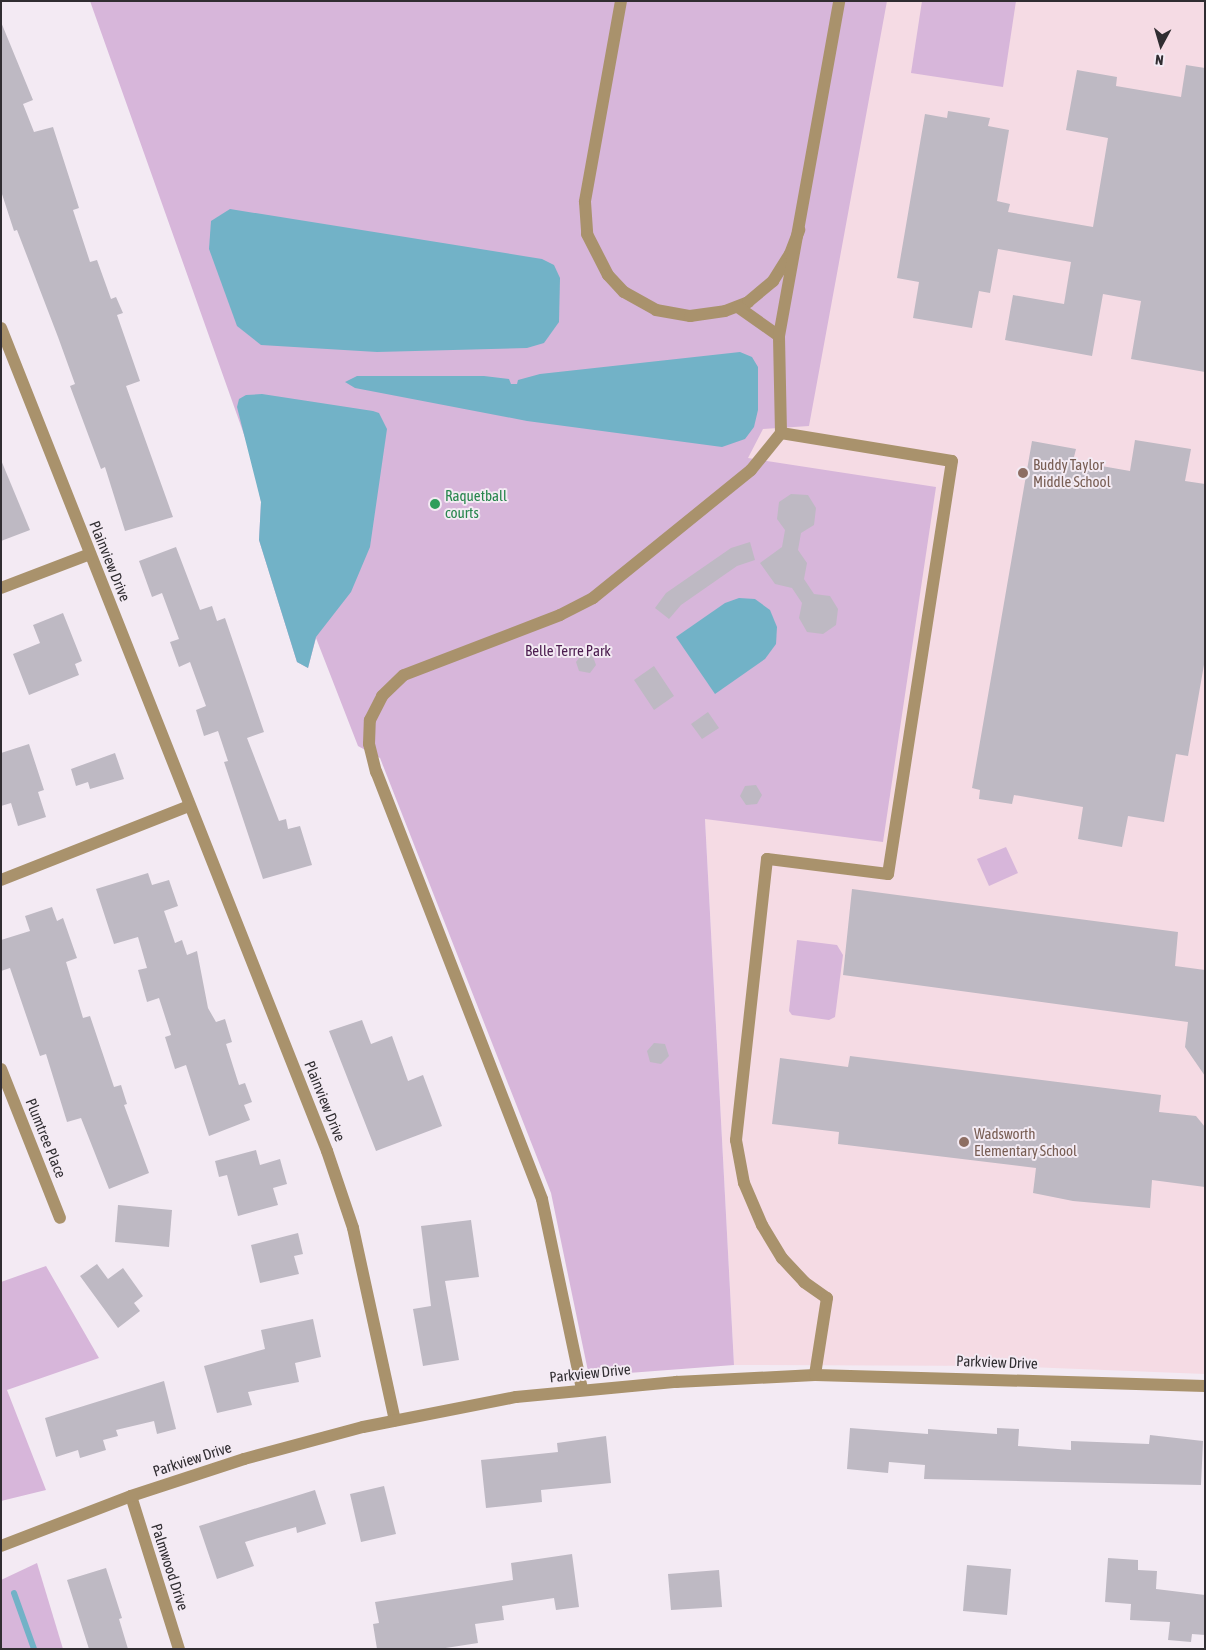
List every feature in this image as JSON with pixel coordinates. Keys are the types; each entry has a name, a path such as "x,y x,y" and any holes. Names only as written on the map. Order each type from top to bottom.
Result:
{"street":[{"path":"621,1 586,193 586,224 591,246 616,284 656,310 690,316 738,307 773,281 790,254 799,230"},
{"path":"582,1389 542,1199 376,772 368,744 370,720 382,696 404,675 593,598 751,470 781,433 779,336 839,1"},
{"path":"738,307 779,336"},
{"name":"Plainview Drive","path":"1,328 189,806 328,1151 353,1228 396,1420"},
{"path":"781,433 952,461 888,874 767,859 736,1117 737,1147 744,1183 762,1226 782,1258 804,1282 827,1298 816,1375"},
{"path":"1,588 90,554"},
{"path":"1,880 189,806"},
{"name":"Plumtree Place","path":"1,1069 60,1218"},
{"name":"Parkview Drive","path":"1,1546 131,1496 262,1454 396,1420 582,1389 816,1375 1205,1386"},
{"name":"Palmwood Drive","path":"131,1496 179,1649"}],"shaded area":[{"name":"Buddy Taylor Middle School","path":"90,1 1205,1 1205,1374 1003,1366 734,1365 705,819 747,459"}],"green space":[{"name":"Belle Terre Park","path":"90,1 887,1 809,426 763,429 748,458 936,487 883,842 705,819 734,1365 589,1376 551,1193 380,758 358,746 316,638 308,668 297,662 259,540 261,502 252,457"},
{"path":"922,1 1016,1 1003,87 911,73"},
{"path":"1006,847 1018,873 989,886 977,859"},
{"path":"797,940 837,945 843,955 835,1017 829,1020 792,1015 789,1011"},
{"path":"46,1266 99,1358 7,1390 46,1490 1,1501 1,1282"},
{"path":"37,1563 63,1649 1,1649 1,1580"}],"water":[{"path":"230,209 542,259 554,265 560,278 559,322 544,343 527,348 377,352 261,345 237,326 209,249 211,221"},
{"path":"740,352 752,357 758,367 758,410 754,427 745,439 722,447 527,421 355,388 345,382 357,376 484,376 509,379 511,384 517,384 518,380 540,374"},
{"path":"262,394 373,411 379,413 387,429 370,547 351,592 316,637 308,668 297,662 259,540 261,502 237,407 239,399 246,395"},
{"path":"739,598 755,599 770,610 777,627 776,644 765,659 715,694 676,637 725,603"}],"building":[{"path":"1,22 33,100 23,104 34,132 53,127 79,208 73,210 90,262 97,260 111,299 116,297 123,313 117,315 140,381 126,386 173,517 125,531 105,467 101,469 70,386 75,384 58,337 17,230 14,231 1,191"},
{"path":"1186,65 1205,68 1205,372 1131,359 1141,301 1103,294 1092,356 1005,340 1013,295 1064,304 1071,262 998,249 990,293 979,291 972,328 913,318 919,282 897,278 925,114 947,118 948,111 990,118 988,126 1009,130 997,201 1010,204 1008,212 1093,227 1108,138 1066,130 1077,70 1117,77 1116,86 1181,97"},
{"path":"1135,440 1191,449 1185,481 1205,484 1205,659 1188,756 1176,754 1164,822 1128,816 1122,847 1078,839 1083,807 1014,795 1012,804 979,799 980,790 972,788 1032,441 1076,449 1073,461 1130,471"},
{"path":"1,460 30,530 1,541"},
{"path":"791,494 808,495 816,508 814,525 801,533 798,550 807,563 804,579 814,594 830,596 838,609 836,625 823,634 807,632 799,618 802,603 792,588 775,584 760,563 782,547 785,530 777,519 779,502"},
{"path":"750,542 755,560 737,566 681,605 669,619 655,608 666,593 731,548"},
{"path":"176,547 200,610 212,606 217,621 225,618 264,732 247,738 279,821 286,819 288,829 300,826 312,865 263,879 224,762 228,761 218,731 204,736 196,710 206,706 190,662 179,667 170,642 179,639 162,593 152,597 139,561"},
{"path":"63,613 82,661 75,664 79,675 29,695 13,654 40,643 33,625"},
{"path":"582,654 592,654 596,665 590,673 579,671 576,662"},
{"path":"654,666 674,696 654,710 634,680"},
{"path":"708,712 719,728 702,739 691,724"},
{"path":"29,744 44,790 38,792 46,817 18,826 11,803 1,806 1,753"},
{"path":"115,753 124,779 90,789 88,782 76,786 71,769"},
{"path":"756,785 762,795 757,804 746,805 740,796 745,786"},
{"path":"148,873 152,885 169,880 178,906 164,911 175,943 182,940 187,955 197,951 208,1008 216,1022 225,1019 232,1042 226,1044 239,1085 245,1083 252,1102 244,1105 250,1120 209,1136 186,1065 175,1069 165,1037 171,1035 159,998 147,1002 138,970 147,968 138,937 114,944 96,889"},
{"path":"852,889 1178,932 1175,966 1205,970 1205,1076 1185,1047 1188,1022 843,975"},
{"path":"52,907 57,921 63,918 77,958 66,962 83,1018 90,1016 114,1087 121,1085 127,1104 124,1105 149,1173 109,1189 81,1118 67,1122 46,1054 40,1056 10,968 1,971 1,940 30,931 25,916"},
{"path":"362,1020 371,1044 392,1036 408,1081 423,1075 442,1126 376,1151 329,1031"},
{"path":"654,1043 665,1044 669,1056 661,1064 650,1062 647,1051"},
{"path":"850,1056 1161,1095 1159,1112 1196,1116 1205,1127 1205,1187 1152,1180 1150,1208 1073,1201 1033,1193 1036,1168 838,1144 839,1132 772,1124 780,1058 848,1067"},
{"path":"256,1150 260,1165 280,1159 287,1184 273,1188 278,1205 238,1216 227,1175 219,1177 215,1161"},
{"path":"118,1205 172,1210 169,1247 115,1242"},
{"path":"471,1220 479,1277 445,1281 459,1360 423,1366 413,1309 431,1306 421,1226"},
{"path":"298,1233 303,1254 294,1256 299,1274 260,1283 251,1245"},
{"path":"97,1264 108,1279 123,1268 143,1296 134,1303 140,1311 118,1328 80,1276"},
{"path":"313,1319 321,1357 295,1363 299,1382 248,1392 252,1405 217,1413 204,1366 265,1349 261,1330"},
{"path":"164,1381 176,1429 157,1434 154,1421 116,1430 118,1436 103,1440 106,1450 80,1458 78,1450 56,1457 45,1418"},
{"path":"850,1428 928,1434 928,1429 997,1434 997,1428 1019,1429 1018,1446 1071,1450 1071,1441 1149,1444 1150,1435 1203,1441 1201,1485 924,1479 925,1465 889,1462 888,1473 847,1469"},
{"path":"606,1436 611,1483 541,1490 542,1502 486,1508 481,1460 558,1452 557,1443"},
{"path":"384,1486 396,1534 361,1542 350,1494"},
{"path":"315,1490 326,1524 297,1533 296,1527 245,1542 254,1566 217,1579 199,1526"},
{"path":"572,1554 579,1607 556,1610 554,1598 502,1606 504,1620 475,1624 478,1643 439,1649 377,1649 373,1624 379,1623 375,1602 513,1580 511,1563"},
{"path":"1108,1558 1138,1560 1138,1570 1157,1571 1156,1589 1205,1595 1205,1635 1192,1634 1191,1642 1168,1640 1170,1622 1130,1620 1131,1604 1105,1602"},
{"path":"967,1565 1011,1569 1007,1615 963,1611"},
{"path":"106,1568 122,1618 119,1619 128,1649 89,1649 67,1580"},
{"path":"719,1570 722,1607 671,1610 668,1574"}],"waterway":[{"path":"14,1593 34,1649"}],"place":[{"name":"Buddy Taylor Middle School","path":"1023,473"},
{"name":"Raquetball courts","path":"435,504"},
{"name":"Wadsworth Elementary School","path":"964,1142"}]}
